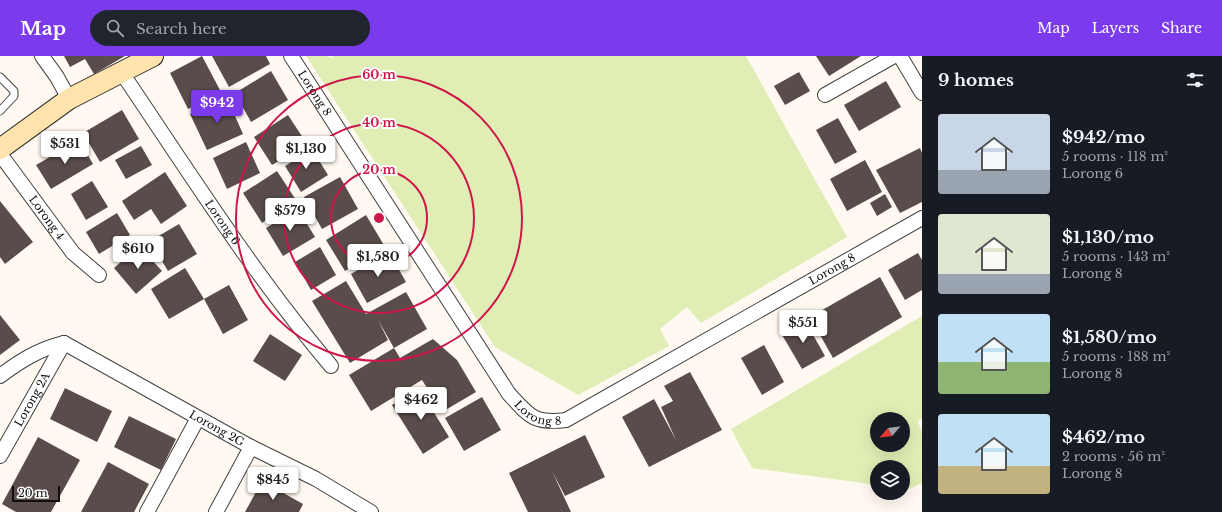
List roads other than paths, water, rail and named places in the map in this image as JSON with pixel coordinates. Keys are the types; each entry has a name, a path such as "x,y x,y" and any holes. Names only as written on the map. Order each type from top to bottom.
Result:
{"street":[{"path":"42,56 57,77 69,99"},
{"path":"0,149 69,99 153,56"},
{"name":"Lorong 8","path":"291,56 509,394 528,415 548,422 566,420 922,218"},
{"path":"825,95 894,56"},
{"path":"900,56 922,93"},
{"name":"Lorong 6","path":"122,72 218,217 286,312 331,366"},
{"name":"Lorong 4","path":"0,154 72,253 99,275"},
{"path":"0,376 23,359 47,347 64,343"},
{"name":"Lorong 2G","path":"64,343 250,447 316,479 371,512"},
{"name":"Lorong 2A","path":"0,456 64,343"},
{"path":"147,512 198,418"},
{"path":"216,512 250,447"}],"lane":[{"path":"0,77 14,91 14,96 0,111"}]}
